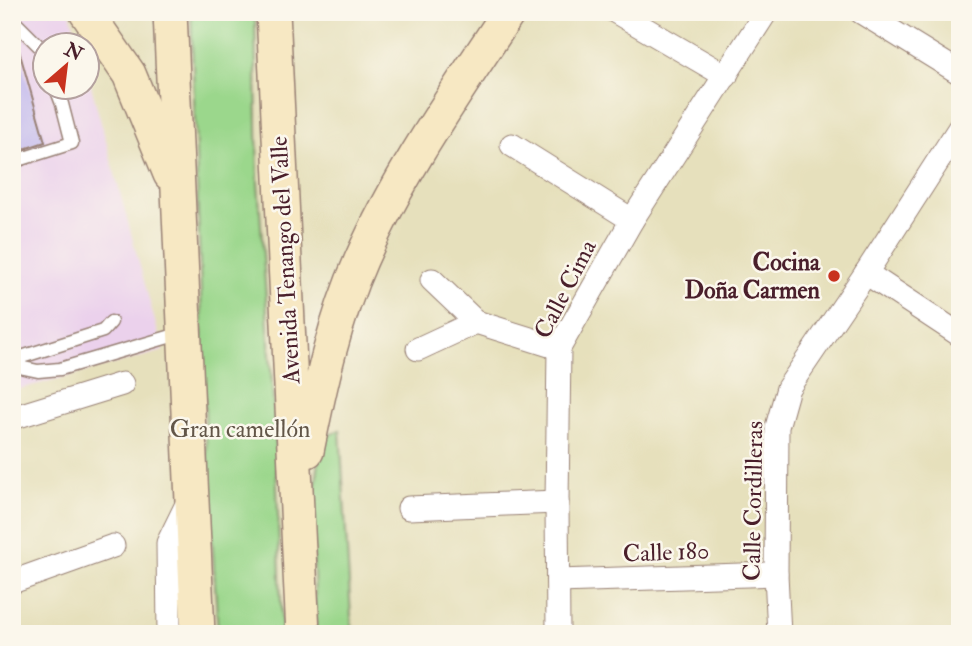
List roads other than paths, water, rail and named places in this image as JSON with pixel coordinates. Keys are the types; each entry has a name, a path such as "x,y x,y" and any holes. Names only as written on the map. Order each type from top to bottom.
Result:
{"main road":[{"path":"86,12 129,74 180,199"},
{"name":"Avenida Tenango del Valle","path":"274,12 303,634"},
{"path":"297,505 324,365 360,261 406,170 509,12"},
{"path":"165,19 180,199 198,634"}],"street":[{"path":"616,12 726,76"},
{"name":"Calle Cima","path":"558,634 559,348 632,220 766,12"},
{"path":"861,12 960,73"},
{"name":"Calle Cordilleras","path":"779,634 776,575 777,427 788,388 960,127"},
{"path":"512,145 632,220"},
{"path":"866,273 960,335"},
{"path":"432,280 476,323 559,348"},
{"path":"418,349 476,323"},
{"path":"12,418 122,384"},
{"path":"169,634 168,543 192,494"},
{"path":"409,508 557,502"},
{"path":"12,582 113,546"},
{"name":"Calle 180","path":"558,582 776,575"}],"lane":[{"path":"12,19 32,39"},
{"path":"12,162 72,143 61,102"},
{"path":"12,360 103,331 111,322"},
{"path":"12,360 24,368 38,371 60,369 185,332"}],"place":[{"name":"Cocina Doña Carmen","path":"834,276"}],"park label":[{"name":"Gran camellón","path":"240,429"}]}
